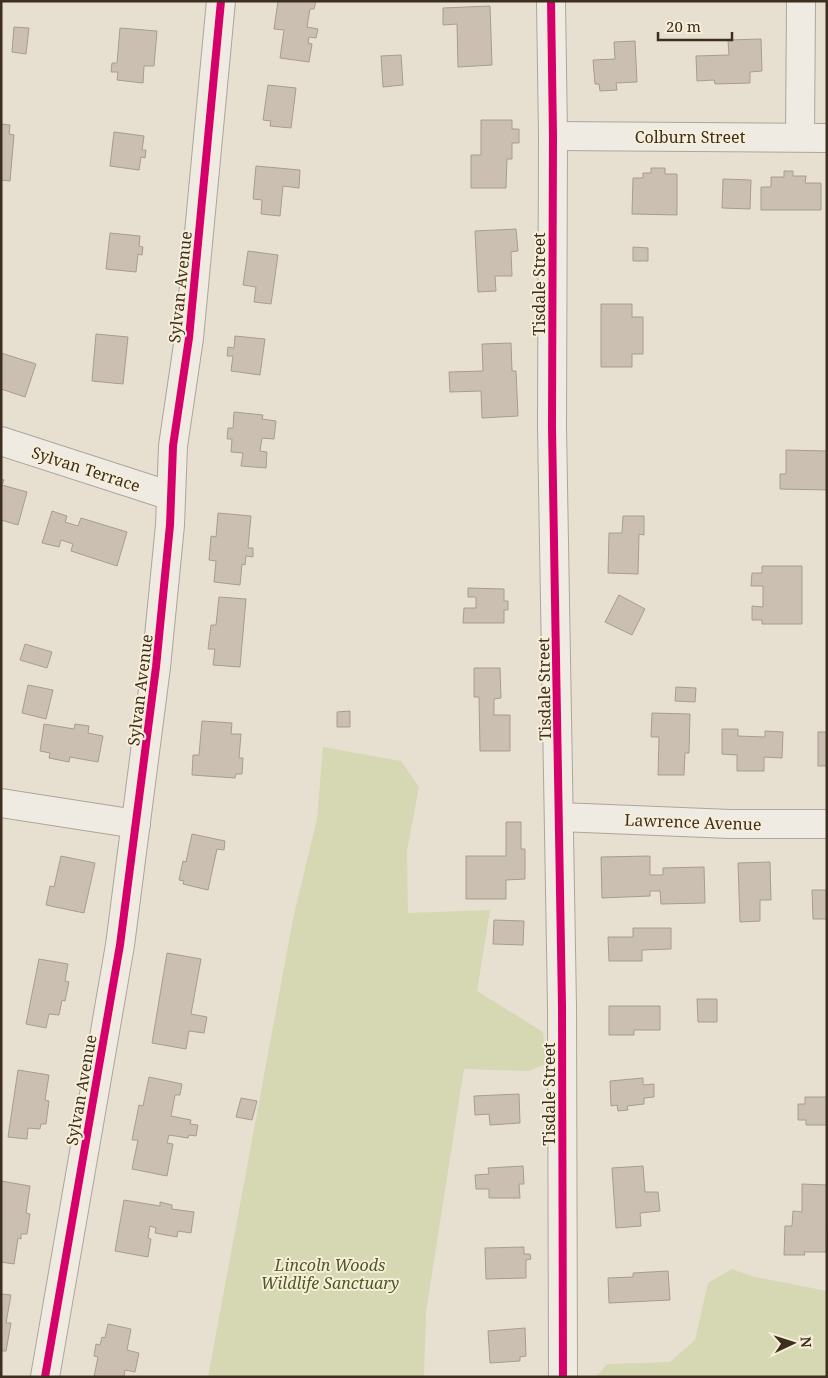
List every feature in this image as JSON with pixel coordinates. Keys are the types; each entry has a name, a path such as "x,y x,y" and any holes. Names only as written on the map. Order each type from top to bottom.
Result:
{"street":[{"name":"Sylvan Avenue","path":"44,1377 120,945 136,824 162,621 173,446 189,338 221,1"},
{"name":"Tisdale Street","path":"551,1 553,136 552,427 560,816 563,1377"},
{"path":"800,137 801,1"},
{"name":"Colburn Street","path":"553,136 827,138"},
{"name":"Sylvan Terrace","path":"1,441 171,496"},
{"path":"1,803 136,824"},
{"name":"Lawrence Avenue","path":"560,816 730,824 827,824"}],"green space":[{"name":"Lincoln Woods Wildlife Sanctuary","path":"323,747 401,761 419,787 407,851 408,913 490,910 477,991 543,1032 546,1064 529,1071 464,1069 426,1312 424,1377 208,1377 293,919 317,819"},
{"path":"732,1269 755,1277 827,1291 827,1377 596,1377 607,1364 670,1362 695,1340 708,1283"}],"building":[{"path":"278,1 316,1 314,9 310,9 307,27 318,29 316,38 309,37 308,43 312,44 309,62 280,58 284,30 274,29"},
{"path":"490,6 492,65 458,67 457,24 443,25 443,8"},
{"path":"14,27 29,28 26,54 12,52"},
{"path":"120,28 157,31 154,66 144,66 143,83 117,80 118,72 111,72 112,63 117,63"},
{"path":"761,39 762,71 750,72 750,83 715,84 714,80 697,81 696,56 729,55 728,40"},
{"path":"635,41 637,82 616,83 617,90 600,91 599,84 595,84 593,60 615,59 614,42"},
{"path":"401,55 403,85 383,87 381,56"},
{"path":"268,85 296,88 291,128 270,126 271,121 263,120"},
{"path":"481,120 512,120 512,129 519,129 519,143 512,143 512,159 507,159 506,188 471,188 471,155 481,155"},
{"path":"1,124 10,125 9,134 14,135 10,181 1,180"},
{"path":"114,132 144,136 142,150 146,150 145,158 141,157 139,170 110,166"},
{"path":"256,166 300,170 299,188 283,186 280,216 261,214 262,200 253,199"},
{"path":"651,168 665,168 665,174 677,174 677,215 632,214 633,178 643,178 643,173 651,173"},
{"path":"784,171 793,171 793,176 806,176 805,183 821,183 821,210 761,210 761,187 771,187 771,177 784,177"},
{"path":"723,179 751,180 750,209 722,208"},
{"path":"516,229 518,251 511,252 512,276 495,276 496,291 478,292 475,231"},
{"path":"110,233 140,236 139,246 143,247 142,255 138,254 136,272 106,269"},
{"path":"633,247 648,248 648,261 633,261"},
{"path":"248,251 278,255 271,304 254,302 256,287 243,285"},
{"path":"601,304 632,304 632,317 643,317 643,354 632,354 632,367 601,367"},
{"path":"96,334 128,337 123,384 92,381"},
{"path":"235,336 265,339 260,375 231,371 233,356 227,356 228,347 234,348"},
{"path":"511,343 512,371 516,371 518,416 482,418 481,391 450,392 449,372 483,371 482,344"},
{"path":"1,353 36,364 25,397 1,389"},
{"path":"234,412 263,415 262,419 276,421 274,439 262,438 260,451 267,452 266,468 241,466 243,453 231,452 232,439 227,439 228,428 233,428"},
{"path":"786,450 827,451 827,490 780,489 780,474 786,474"},
{"path":"1,479 4,480 2,485 27,492 18,525 1,520"},
{"path":"52,511 67,516 65,522 78,526 81,518 127,532 117,566 71,551 73,544 61,540 59,547 42,543"},
{"path":"218,513 251,516 248,548 253,548 253,557 246,556 245,565 242,564 240,585 214,582 216,561 209,560 211,536 216,537"},
{"path":"623,516 644,516 644,535 639,534 638,574 608,573 609,533 622,533"},
{"path":"762,566 802,566 802,624 762,624 762,620 752,620 752,606 763,607 763,586 751,586 752,573 762,573"},
{"path":"468,588 504,589 504,601 508,601 508,610 504,610 504,623 463,623 464,608 476,608 476,597 468,597"},
{"path":"619,595 645,609 632,635 605,622"},
{"path":"219,597 246,599 240,667 213,665 215,649 208,649 211,625 216,625"},
{"path":"25,644 52,652 47,668 20,660"},
{"path":"474,668 500,668 501,698 494,699 494,715 510,715 510,751 480,751 479,697 474,697"},
{"path":"28,685 53,690 46,719 22,713"},
{"path":"676,687 696,688 695,702 675,701"},
{"path":"350,711 350,727 337,727 337,712"},
{"path":"652,713 690,714 689,753 685,753 684,775 658,775 659,737 651,737"},
{"path":"202,721 232,723 231,734 241,734 239,758 243,758 242,774 236,774 235,778 192,775 193,755 199,755"},
{"path":"44,724 74,729 75,724 89,726 88,733 103,736 98,762 70,757 69,762 49,758 50,753 40,751"},
{"path":"722,729 738,729 738,736 765,737 765,731 783,732 782,758 764,757 764,771 737,771 737,755 722,754"},
{"path":"818,732 827,732 827,766 818,766"},
{"path":"506,822 521,822 521,849 525,849 525,879 506,880 506,899 466,899 466,856 506,856"},
{"path":"192,834 225,841 224,850 217,849 208,890 183,884 184,881 179,880 183,861 186,862"},
{"path":"61,856 95,863 84,913 46,905 50,886 54,887"},
{"path":"650,856 650,875 663,875 663,868 704,867 705,903 661,904 660,891 650,891 650,896 602,898 601,857"},
{"path":"770,862 771,900 760,900 760,921 740,922 738,863"},
{"path":"812,890 827,890 827,919 813,919"},
{"path":"494,920 524,921 523,945 493,944"},
{"path":"633,928 671,928 671,949 642,950 642,961 609,961 608,937 633,937"},
{"path":"167,953 201,959 191,1014 207,1017 204,1033 189,1031 186,1049 152,1043"},
{"path":"39,959 68,964 65,981 69,982 65,1001 62,1000 59,1015 49,1014 46,1028 26,1024"},
{"path":"697,999 717,999 717,1022 698,1022"},
{"path":"609,1006 660,1006 660,1030 634,1030 634,1035 609,1035"},
{"path":"18,1070 49,1075 45,1100 49,1101 46,1124 41,1124 40,1129 28,1128 27,1139 8,1137"},
{"path":"149,1077 182,1084 180,1095 175,1095 171,1116 191,1120 190,1124 198,1125 196,1136 189,1135 188,1138 169,1135 167,1143 173,1144 167,1176 132,1169 138,1140 132,1140 139,1105 143,1106"},
{"path":"643,1078 643,1085 654,1084 654,1097 644,1098 644,1104 627,1106 628,1110 618,1111 617,1105 611,1106 610,1081"},
{"path":"519,1094 520,1123 490,1125 489,1114 475,1115 474,1096"},
{"path":"805,1097 827,1097 827,1125 806,1125 806,1120 798,1120 798,1104 805,1104"},
{"path":"241,1098 257,1101 252,1120 236,1117"},
{"path":"523,1166 524,1184 519,1184 520,1198 489,1198 489,1189 476,1189 475,1175 489,1174 488,1168"},
{"path":"643,1166 645,1192 658,1192 660,1211 640,1213 641,1226 616,1228 612,1168"},
{"path":"1,1181 30,1186 26,1213 30,1214 27,1234 21,1234 21,1239 18,1238 14,1264 1,1262"},
{"path":"802,1184 827,1185 826,1252 804,1252 805,1255 784,1255 785,1226 792,1226 793,1211 802,1212"},
{"path":"124,1200 160,1206 160,1202 172,1205 172,1209 194,1212 191,1233 178,1231 177,1237 155,1233 156,1228 150,1226 148,1238 151,1239 148,1257 115,1251"},
{"path":"524,1247 524,1254 530,1254 531,1259 526,1260 526,1278 486,1279 485,1248"},
{"path":"668,1271 670,1300 609,1303 608,1278 633,1277 633,1273"},
{"path":"1,1294 11,1295 6,1323 11,1323 6,1351 1,1351"},
{"path":"108,1324 131,1329 127,1350 139,1353 135,1372 125,1370 124,1377 94,1377 98,1357 94,1356 96,1344 100,1345 102,1337 105,1338"},
{"path":"525,1328 526,1356 520,1357 520,1361 490,1363 488,1331"}],"cycle path":[{"path":"45,1377 120,945 156,667 170,525 173,446 189,338 221,1"},
{"path":"551,1 553,136 552,427 562,1006 563,1377"}]}
